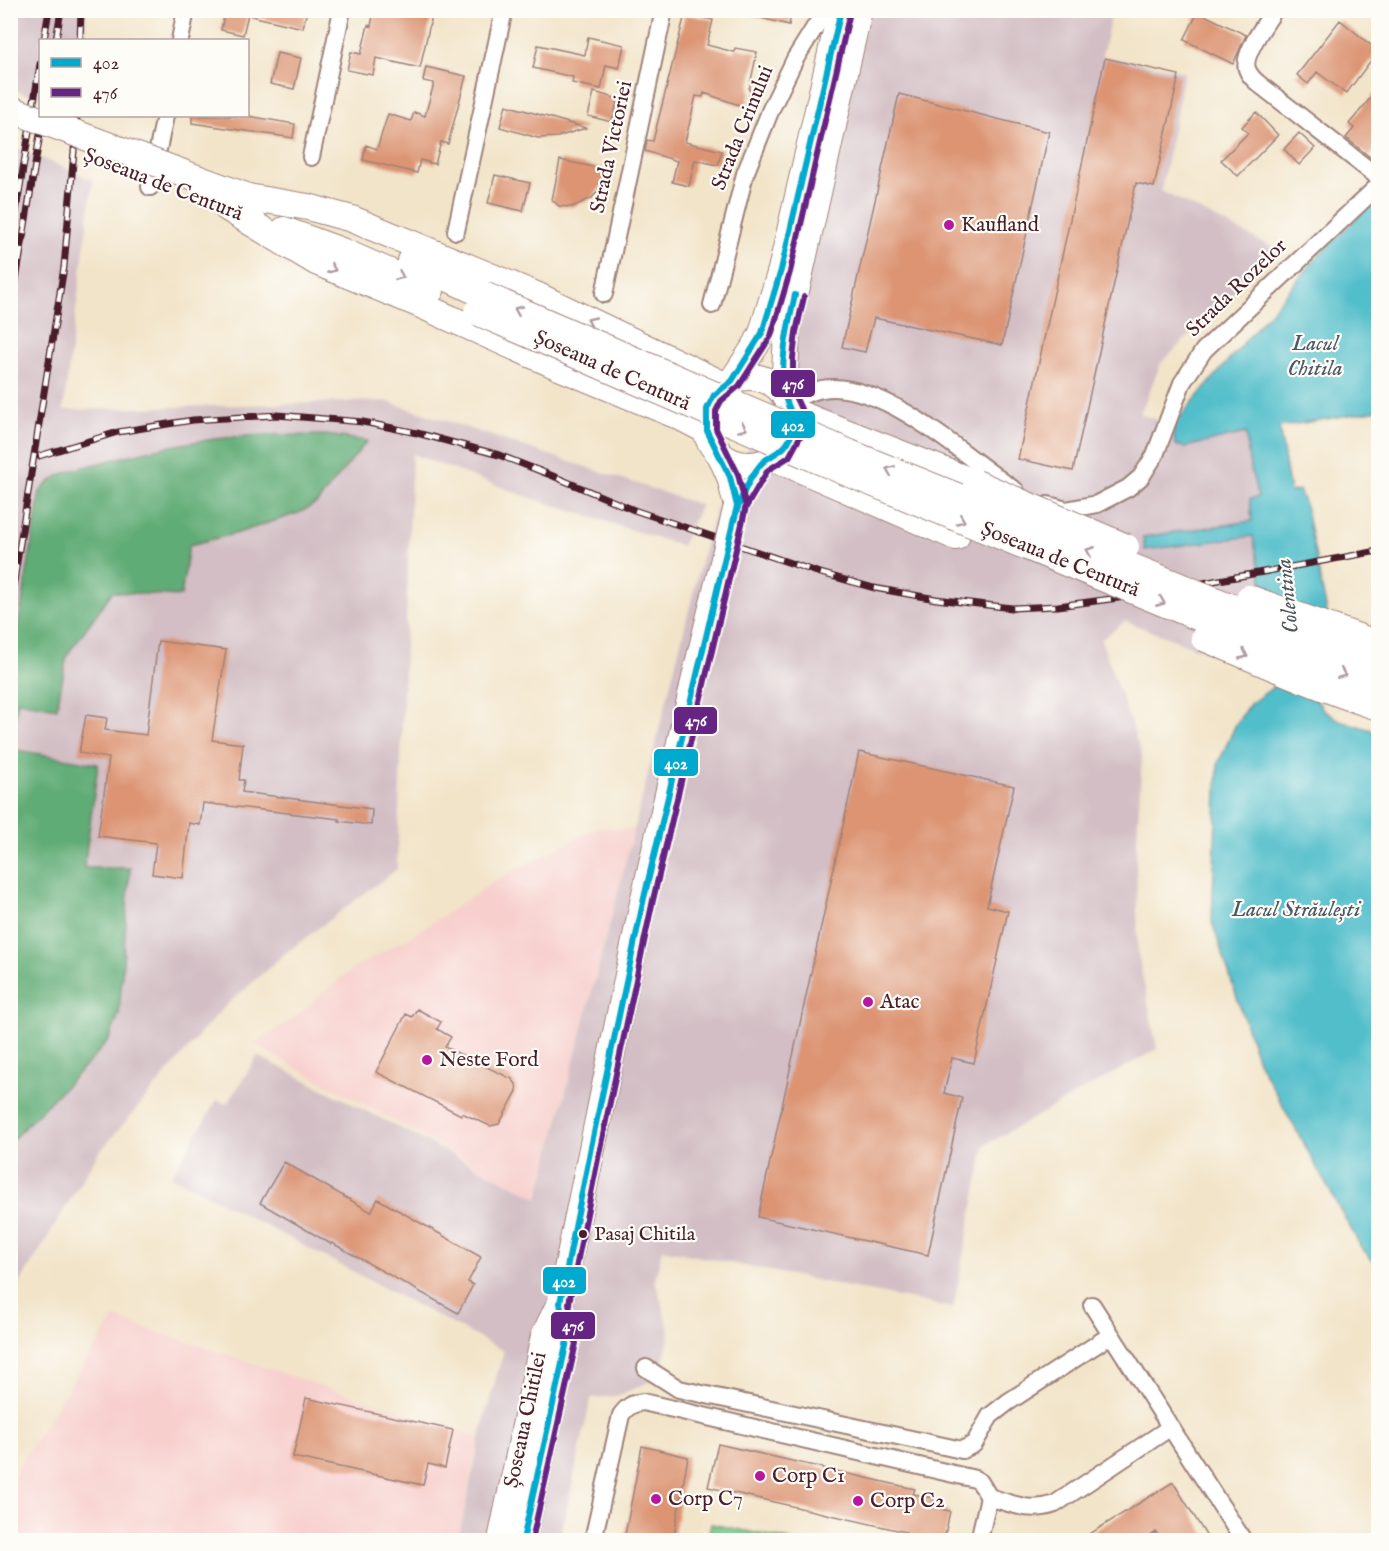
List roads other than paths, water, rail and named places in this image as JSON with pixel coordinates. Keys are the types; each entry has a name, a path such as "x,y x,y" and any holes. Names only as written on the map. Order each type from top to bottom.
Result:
{"main road":[{"path":"713,442 707,409 714,395 728,383 756,345 762,333 778,280 841,10"},
{"path":"237,202 316,262 678,416 713,442 734,462 743,465 768,460 788,442 792,432 788,402 787,331 859,10"},
{"name":"Șoseaua de Centură","path":"10,109 165,181"},
{"name":"Șoseaua de Centură","path":"10,128 165,181 237,202 344,252 481,303 1378,666"},
{"path":"237,202 309,207 352,219 536,295 728,383 743,377 765,380 775,386 788,402 1239,594 1378,645"},
{"name":"Șoseaua de Centură","path":"481,303 866,481 1224,628 1378,687"},
{"name":"Șoseaua Chitilei","path":"713,442 730,477 737,506"},
{"path":"768,460 1269,667 1378,707"},
{"name":"Șoseaua Chitilei","path":"523,1540 547,1379 544,1336 560,1303 644,898 737,506 751,480 768,460"},
{"name":"Șoseaua Chitilei","path":"501,1540 547,1379"}],"street":[{"path":"180,39 186,10"},
{"path":"311,157 342,10"},
{"path":"456,231 504,10"},
{"name":"Strada Victoriei","path":"604,294 664,10"},
{"name":"Strada Crinului","path":"712,305 733,215 749,163 771,108 795,59 827,10"},
{"path":"1275,10 1247,57 1247,69 1250,75 1378,177"},
{"path":"165,117 165,181"},
{"name":"Strada Rozelor","path":"788,402 809,392 830,388 857,390 909,416 945,438 1022,494 1037,501 1066,510 1106,500 1128,488 1141,477 1162,440 1182,383 1204,350 1378,186"},
{"path":"1092,1305 1243,1540"},
{"path":"646,1368 679,1389 962,1450 974,1444 990,1416 1008,1402 1111,1335"},
{"path":"593,1540 621,1415 627,1407 636,1403 643,1402 967,1476 980,1482 989,1497 1031,1509 1055,1504 1171,1427"},
{"path":"979,1540 989,1497"}],"water":[{"name":"Lacul Străulești","path":"1378,197 1378,410 1279,427 1290,492 1299,490 1305,505 1326,607 1316,699 1324,711 1339,720 1378,732 1378,1266 1361,1247 1258,1061 1212,922 1218,764 1236,724 1250,704 1272,688 1277,679 1270,618 1253,536 1145,550 1143,537 1252,521 1250,499 1258,497 1249,461 1246,433 1185,447 1175,445 1173,425 1321,253"}],"railway":[{"path":"44,39 49,10"},
{"path":"56,39 61,10"},
{"path":"80,39 81,10"},
{"path":"10,249 39,70"},
{"path":"10,317 43,117"},
{"path":"10,606 64,267 77,117"},
{"path":"39,456 118,432 193,420 277,415 363,422 417,433 499,455 634,510 817,572 874,588 936,599 1012,608 1058,606 1126,597 1378,551"}],"place":[{"name":"Kaufland","path":"949,225"},
{"name":"Atac","path":"868,1002"},
{"name":"Neste Ford","path":"427,1060"},
{"name":"Pasaj Chitila","path":"583,1234"},
{"name":"Corp C1","path":"760,1476"},
{"name":"Corp C7","path":"656,1499"},
{"name":"Corp C2","path":"858,1501"}],"water label":[{"name":"Lacul Chitila","path":"1315,356"},
{"name":"Colentina","path":"1288,596"}]}
